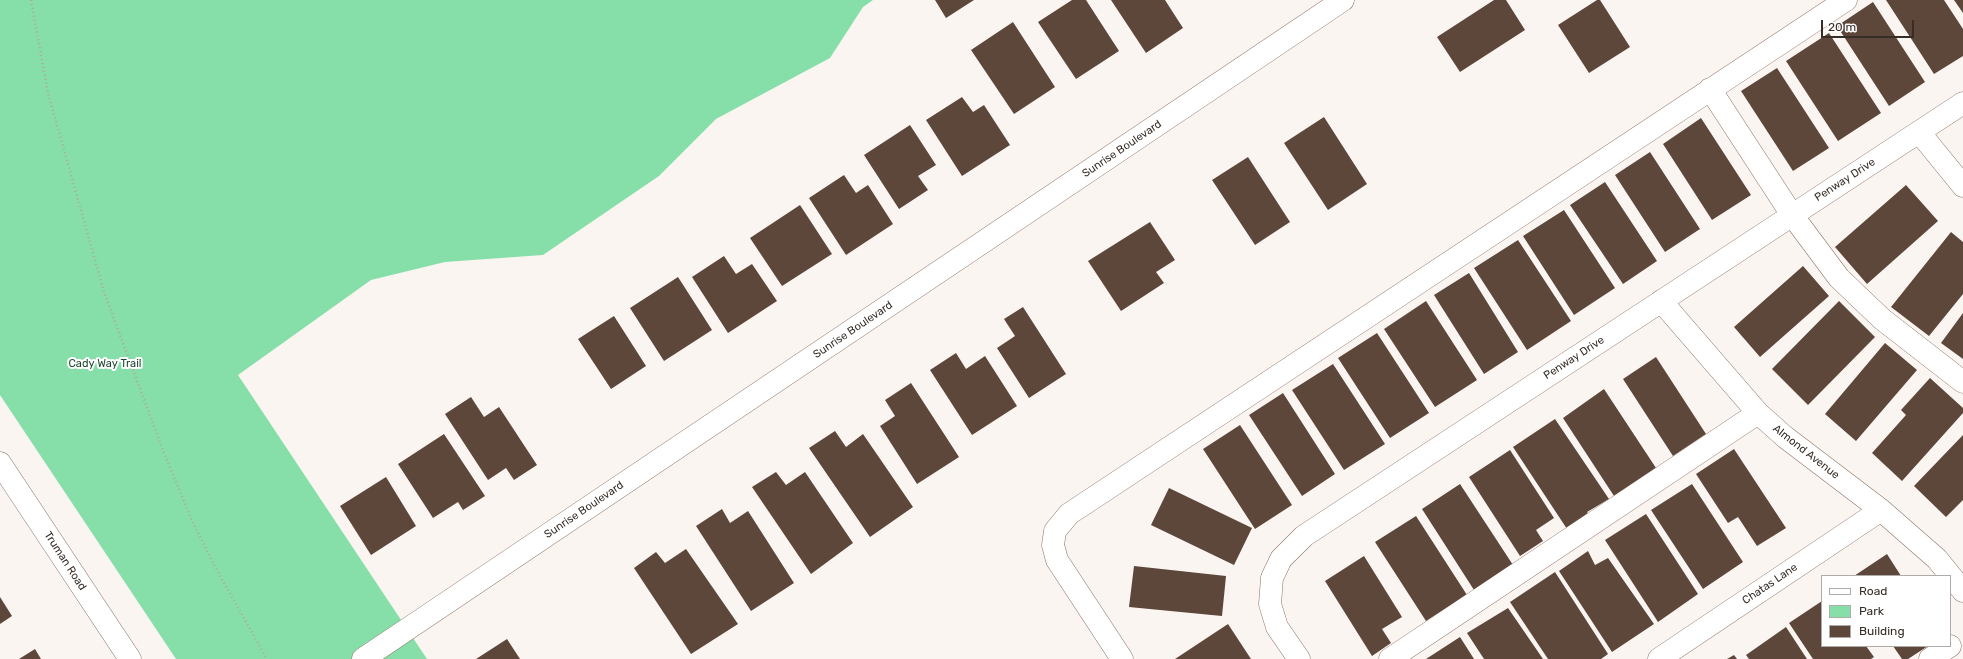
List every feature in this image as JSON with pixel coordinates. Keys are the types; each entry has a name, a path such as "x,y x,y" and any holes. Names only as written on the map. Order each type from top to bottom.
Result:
{"street":[{"name":"Sunrise Boulevard","path":"363,659 1343,0"},
{"path":"1122,659 1057,560 1053,546 1055,531 1069,514 1846,0"},
{"path":"1710,89 1792,215 1839,278 1882,319 1963,382"},
{"name":"Penway Drive","path":"1299,659 1277,627 1270,604 1272,578 1281,559 1299,541 1963,103"},
{"path":"1919,132 1963,186"},
{"name":"Almond Avenue","path":"1661,301 1758,413 1785,437 1882,510 1937,559 1950,575"},
{"path":"1390,659 1758,413"},
{"name":"Truman Road","path":"0,463 130,659"},
{"name":"Chatas Lane","path":"1659,659 1882,510"},
{"name":"Almond Avenue","path":"1951,576 1963,591"},
{"path":"1951,645 1963,637"},
{"path":"1930,659 1948,647"}],"path":[{"path":"31,0 48,93 104,292 164,453 193,523 220,576 267,659"}],"green space":[{"name":"Cady Way Trail","path":"0,0 873,0 863,7 830,58 716,119 659,176 543,255 445,262 371,280 238,375 427,659 176,659 0,395"}],"building":[{"path":"935,0 974,0 946,18"},
{"path":"1072,0 1086,0 1119,51 1076,79 1038,22"},
{"path":"1111,0 1165,0 1183,28 1146,53"},
{"path":"1494,0 1506,0 1525,30 1460,72 1437,37"},
{"path":"1597,0 1600,0 1630,47 1589,73 1558,25"},
{"path":"1886,0 1944,0 1963,29 1963,56 1934,74"},
{"path":"1954,0 1963,0 1963,13"},
{"path":"1873,2 1925,82 1889,106 1837,26"},
{"path":"1013,22 1055,87 1014,114 971,50"},
{"path":"1829,33 1881,113 1838,141 1786,61"},
{"path":"1777,68 1829,148 1793,171 1741,91"},
{"path":"962,97 973,112 984,105 1010,145 962,176 926,120"},
{"path":"1324,117 1367,184 1328,210 1284,143"},
{"path":"1701,118 1751,195 1712,220 1663,144"},
{"path":"910,125 936,165 918,176 928,190 899,209 864,155"},
{"path":"1650,152 1700,229 1665,252 1615,175"},
{"path":"1248,157 1290,222 1255,245 1212,180"},
{"path":"844,175 856,193 868,185 893,224 846,255 809,198"},
{"path":"1605,182 1657,261 1623,284 1570,205"},
{"path":"1906,185 1938,221 1867,284 1835,247"},
{"path":"800,205 832,254 782,286 750,238"},
{"path":"1564,210 1615,288 1574,315 1523,236"},
{"path":"1150,222 1175,260 1156,272 1164,283 1121,311 1088,261"},
{"path":"1951,232 1963,242 1963,294 1929,336 1891,307"},
{"path":"1518,240 1571,321 1527,350 1474,268"},
{"path":"724,256 736,274 752,264 777,301 728,333 692,277"},
{"path":"1803,266 1829,296 1760,357 1734,327"},
{"path":"1469,273 1518,352 1484,374 1434,295"},
{"path":"678,277 712,330 664,361 630,308"},
{"path":"1426,301 1477,380 1435,407 1384,329"},
{"path":"1839,301 1875,337 1808,405 1772,369"},
{"path":"1023,307 1066,374 1029,398 997,348 1015,336 1004,319"},
{"path":"1963,313 1963,359 1941,343"},
{"path":"614,316 646,366 611,389 578,339"},
{"path":"1377,333 1429,413 1390,438 1338,358"},
{"path":"1885,343 1917,370 1856,441 1825,414"},
{"path":"956,353 966,369 985,356 1017,406 972,435 930,370"},
{"path":"1656,357 1706,434 1673,456 1623,379"},
{"path":"1333,364 1385,444 1344,470 1292,390"},
{"path":"1930,378 1963,408 1963,413 1902,481 1872,453 1906,415 1901,410"},
{"path":"911,383 959,457 917,484 880,426 895,416 885,400"},
{"path":"1604,389 1656,468 1614,496 1563,418"},
{"path":"1283,393 1335,474 1302,496 1249,415"},
{"path":"471,397 484,417 499,407 537,465 514,480 506,468 488,480 445,414"},
{"path":"1555,419 1609,499 1587,512 1591,518 1569,532 1513,447"},
{"path":"1240,425 1292,505 1255,529 1203,449"},
{"path":"835,431 846,447 863,434 913,507 870,537 809,448"},
{"path":"444,434 485,496 463,510 458,502 433,518 398,464"},
{"path":"1963,435 1963,500 1946,517 1914,486"},
{"path":"1734,449 1786,528 1757,546 1738,517 1728,523 1696,474"},
{"path":"1510,450 1554,518 1536,530 1543,541 1520,556 1469,477"},
{"path":"776,472 786,485 805,472 853,543 811,574 752,487"},
{"path":"386,477 416,526 371,555 340,506"},
{"path":"1460,484 1513,565 1474,590 1422,509"},
{"path":"1692,484 1743,562 1703,589 1651,510"},
{"path":"1169,488 1252,528 1234,565 1151,525"},
{"path":"722,509 730,523 748,511 794,583 751,611 696,526"},
{"path":"1646,514 1698,594 1658,622 1605,540"},
{"path":"1416,516 1467,595 1426,621 1375,542"},
{"path":"686,549 738,624 691,654 634,568 656,552 665,563"},
{"path":"1588,551 1595,565 1608,558 1654,624 1612,652 1559,571"},
{"path":"1887,554 1900,575 1856,575"},
{"path":"1364,556 1402,617 1382,629 1391,643 1372,656 1325,581"},
{"path":"1134,566 1226,576 1222,616 1129,607"},
{"path":"1555,572 1608,654 1601,659 1548,659 1510,602"},
{"path":"0,597 12,616 0,624"},
{"path":"1821,602 1821,647 1867,647 1874,657 1871,659 1813,659 1789,623"},
{"path":"1508,608 1543,659 1484,659 1467,633"},
{"path":"1228,624 1251,659 1175,659"},
{"path":"1786,627 1807,659 1749,659 1746,655"},
{"path":"1460,637 1474,659 1426,659"},
{"path":"507,639 520,659 476,659"},
{"path":"1894,647 1926,647 1908,659 1902,659"},
{"path":"35,649 41,659 19,659"},
{"path":"1734,655 1737,659 1727,659"}]}
